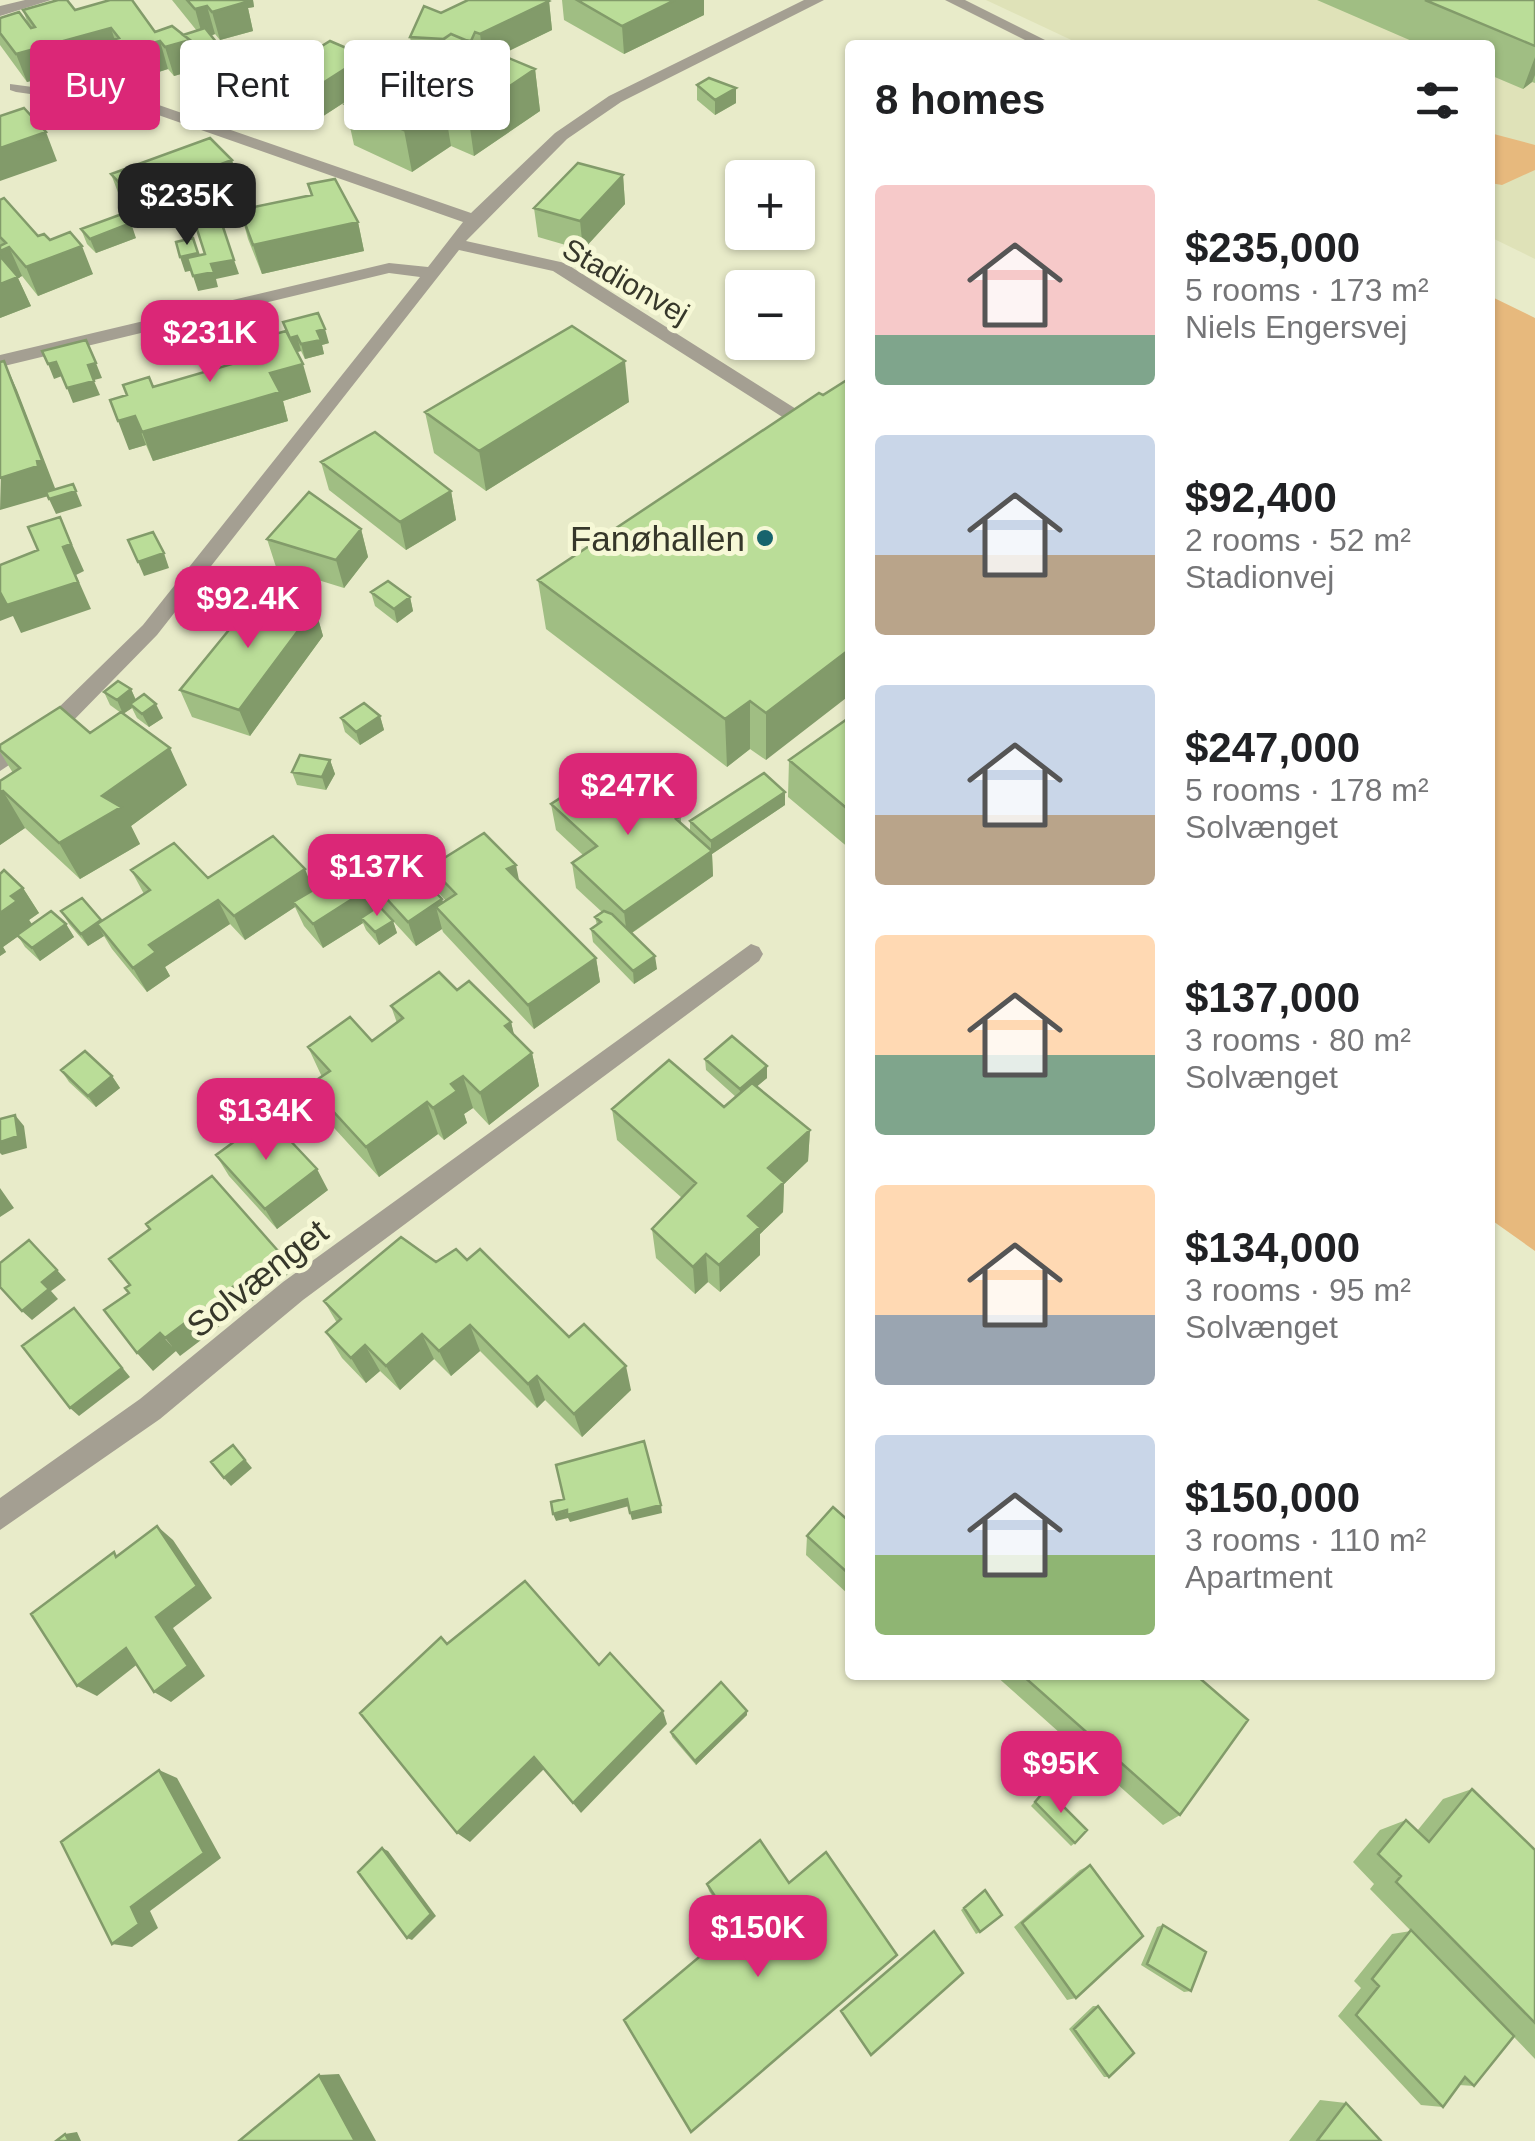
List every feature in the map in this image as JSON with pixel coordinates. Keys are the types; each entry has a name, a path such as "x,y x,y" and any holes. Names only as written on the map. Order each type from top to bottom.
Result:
{"street":[{"path":"0,11 43,0"},
{"path":"0,762 59,721 150,630 459,244 474,220 561,136 615,99 816,0"},
{"path":"954,0 1038,40"},
{"path":"16,87 147,106 474,220"},
{"name":"Stadionvej","path":"459,244 559,268 805,423"},
{"path":"0,361 389,268 435,273"},
{"name":"Solvænget","path":"0,1515 150,1409 293,1292 750,954"}],"shaded area":[{"path":"986,0 1535,0 1535,259 1495,239 1495,40 1071,40"},
{"path":"1495,134 1535,145 1535,170 1502,185 1495,184"},
{"path":"1495,298 1535,318 1535,1251 1495,1223"}],"building":[{"path":"58,0 67,0 75,10 110,0 132,0 155,32 172,26 190,40 165,47 160,40 112,40 119,38 111,28 67,40 30,40 30,50 16,54 0,33 0,18 19,12 31,28 35,27 23,10"},
{"path":"187,0 246,2 212,12 207,6 195,9"},
{"path":"468,0 549,1 480,34 475,32 471,40 451,34 444,39 410,37 424,6 441,13"},
{"path":"577,0 675,0 622,26"},
{"path":"1425,0 1535,0 1535,46"},
{"path":"205,28 215,40 190,40 183,35"},
{"path":"451,34 465,40 442,40"},
{"path":"330,41 344,47 344,69 324,82 324,45"},
{"path":"510,59 535,69 510,86"},
{"path":"709,78 736,88 715,100 697,85"},
{"path":"24,108 30,115 30,130 46,132 0,148 0,116"},
{"path":"210,138 232,160 133,197 111,174"},
{"path":"578,163 623,175 580,221 534,208"},
{"path":"335,179 358,222 253,245 240,210 312,195 308,184"},
{"path":"4,198 38,236 44,234 50,240 70,232 82,246 26,267 9,247 0,251 6,243 0,237 0,200"},
{"path":"122,214 131,223 90,239 81,229"},
{"path":"219,215 234,260 211,264 214,272 193,276 187,258 205,254 194,220"},
{"path":"193,238 198,253 180,257 176,242"},
{"path":"0,256 18,277 0,284"},
{"path":"318,313 325,329 317,331 321,340 301,344 297,336 290,338 283,322"},
{"path":"572,326 625,361 479,451 425,412"},
{"path":"286,331 303,364 270,373 280,392 142,432 135,416 118,421 110,400 127,395 123,385 149,377 153,387 232,364 224,348"},
{"path":"86,340 96,363 88,365 94,381 67,388 56,362 48,364 42,351"},
{"path":"4,361 42,460 37,461 38,466 0,478 0,362"},
{"name":"Fanøhallen","path":"845,381 845,653 766,713 750,701 725,719 538,580 819,393 823,395"},
{"path":"375,432 451,491 400,522 321,462"},
{"path":"73,484 76,491 49,499 46,492"},
{"path":"309,492 361,529 336,560 267,539"},
{"path":"60,517 71,544 63,547 78,582 7,605 0,592 0,565 38,550 28,527"},
{"path":"153,532 164,553 138,562 128,540"},
{"path":"388,581 410,597 394,609 371,592"},
{"path":"265,593 315,608 239,710 180,690 246,609 251,610"},
{"path":"118,681 131,689 117,700 104,692"},
{"path":"144,694 156,704 142,714 130,704"},
{"path":"364,703 380,716 356,732 341,718"},
{"path":"60,707 90,733 121,712 170,748 102,796 121,807 59,843 0,792 0,781 20,768 0,750 0,745"},
{"path":"845,721 845,807 789,760"},
{"path":"300,755 330,760 322,777 292,772"},
{"path":"613,764 662,807 667,804 681,816 676,819 712,851 624,912 572,863 597,846 551,804"},
{"path":"764,773 785,792 711,841 690,821"},
{"path":"484,833 516,865 507,869 596,958 528,1005 436,907 456,894 430,867"},
{"path":"273,836 305,869 234,916 218,900 149,945 156,952 133,968 97,924 150,890 131,870 174,843 208,878"},
{"path":"390,845 442,899 408,922 374,885 313,924 293,902"},
{"path":"4,870 23,888 11,896 17,901 0,913 0,874"},
{"path":"82,898 101,920 81,934 61,911"},
{"path":"379,906 393,921 375,932 361,918"},
{"path":"51,911 66,924 32,948 17,935"},
{"path":"604,911 612,914 655,956 633,971 591,929 601,922 595,917"},
{"path":"439,972 457,990 469,981 511,1022 505,1026 532,1053 480,1093 463,1076 451,1084 457,1091 433,1108 427,1102 366,1147 309,1085 330,1071 308,1047 350,1017 372,1041 403,1018 391,1006"},
{"path":"732,1036 767,1066 740,1089 705,1059"},
{"path":"85,1051 112,1076 88,1096 61,1070"},
{"path":"669,1060 724,1107 752,1083 810,1130 768,1168 784,1182 748,1216 760,1227 719,1265 706,1254 693,1267 652,1229 696,1183 612,1109"},
{"path":"15,1115 18,1136 0,1142 0,1119"},
{"path":"268,1117 317,1169 265,1209 216,1155"},
{"path":"212,1176 279,1252 165,1338 160,1333 137,1353 104,1310 129,1293 125,1288 130,1285 109,1259 150,1229 146,1224"},
{"path":"401,1237 436,1262 456,1249 467,1260 480,1249 569,1337 584,1324 626,1366 574,1414 537,1376 528,1384 470,1325 439,1351 422,1334 386,1366 365,1345 351,1358 326,1332 341,1319 324,1301"},
{"path":"29,1240 57,1270 42,1282 49,1289 22,1311 0,1287 0,1263"},
{"path":"74,1308 122,1368 70,1408 22,1346"},
{"path":"644,1441 661,1505 630,1513 627,1499 567,1515 567,1510 553,1514 551,1502 564,1499 556,1465"},
{"path":"233,1445 245,1460 224,1478 211,1462"},
{"path":"833,1507 845,1518 845,1570 807,1536"},
{"path":"157,1526 197,1586 156,1617 188,1666 154,1692 126,1648 77,1686 31,1614 114,1552 116,1557"},
{"path":"525,1581 599,1665 610,1653 663,1711 573,1803 534,1757 457,1833 360,1713 441,1637 447,1644"},
{"path":"1028,1680 1202,1680 1248,1720 1180,1815"},
{"path":"721,1682 747,1711 695,1761 671,1732"},
{"path":"159,1770 204,1853 131,1907 139,1924 112,1944 61,1842"},
{"path":"1046,1789 1087,1830 1075,1843 1035,1802"},
{"path":"1472,1789 1535,1850 1535,2023 1396,1882 1401,1876 1378,1854 1406,1820 1429,1842"},
{"path":"760,1840 789,1883 826,1852 897,1955 691,2132 624,2020 735,1927 707,1884"},
{"path":"382,1848 431,1914 407,1938 358,1872"},
{"path":"1090,1865 1143,1936 1076,1998 1022,1923"},
{"path":"985,1890 1002,1915 980,1932 964,1908"},
{"path":"1163,1925 1206,1952 1191,1991 1147,1964"},
{"path":"1411,1930 1514,2036 1474,2086 1465,2077 1443,2107 1356,2015 1379,1986 1372,1979"},
{"path":"934,1931 963,1973 871,2055 841,2011"},
{"path":"1098,2006 1134,2053 1109,2077 1074,2029"},
{"path":"319,2075 355,2141 239,2141"},
{"path":"1346,2103 1381,2141 1317,2141"}],"place":[{"name":"Fanøhallen","path":"765,538"}]}
